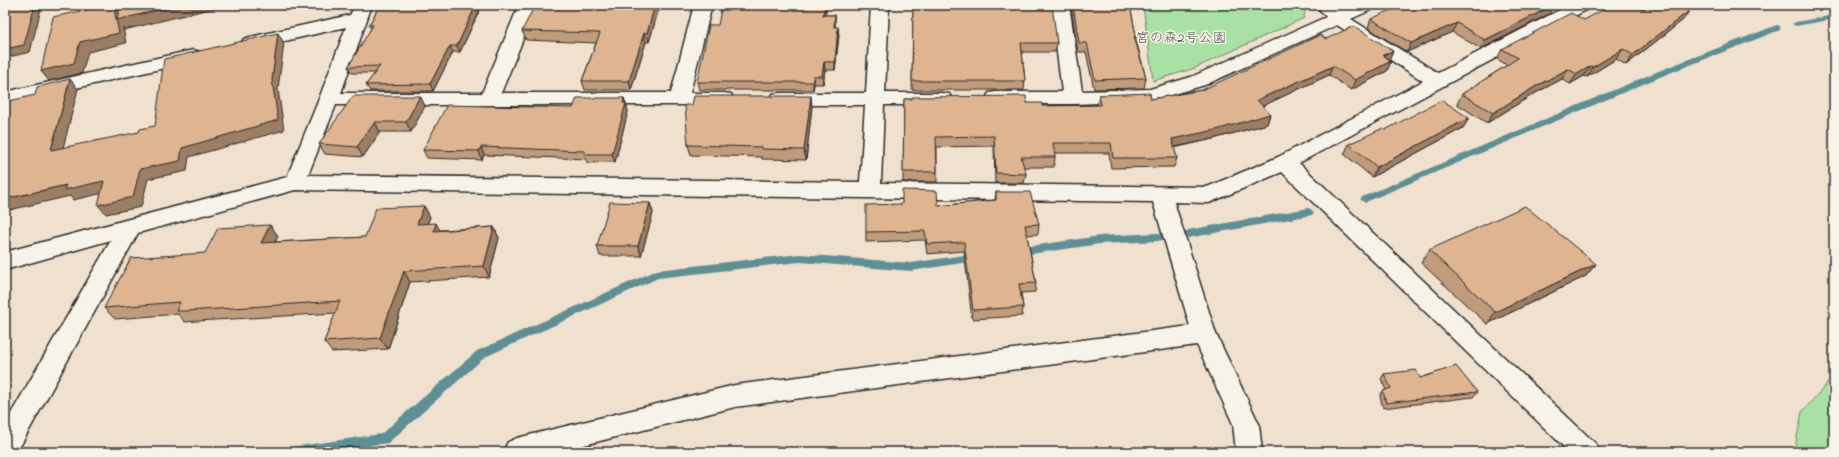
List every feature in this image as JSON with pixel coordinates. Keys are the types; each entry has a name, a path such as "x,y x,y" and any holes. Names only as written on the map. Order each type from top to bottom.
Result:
{"street":[{"path":"489,98 528,5"},
{"path":"678,99 703,5"},
{"path":"870,190 880,5"},
{"path":"1060,5 1073,98"},
{"path":"1325,5 1338,18 1437,81"},
{"path":"765,99 1073,98 1150,95 1198,81 1367,5"},
{"path":"5,261 295,182 1209,195 1285,162 1582,5"},
{"path":"235,47 361,12"},
{"path":"295,182 329,98 361,12"},
{"path":"5,98 212,52"},
{"path":"329,98 742,99"},
{"path":"1285,162 1587,452"},
{"path":"1161,194 1204,334 1246,424 1249,452"},
{"path":"5,448 130,227"},
{"path":"517,450 736,396 1204,334"}],"green space":[{"name":"宮の森2号公園","path":"1143,5 1306,5 1304,18 1195,68 1153,81"},
{"path":"1834,376 1834,452 1794,452 1802,412"}],"building":[{"path":"5,5 35,5 24,45 5,49"},
{"path":"113,5 119,33 80,42 74,63 41,71 53,17"},
{"path":"120,5 179,5 117,20"},
{"path":"380,5 476,5 457,46 450,46 430,84 366,85 380,66 348,67 373,25 369,25"},
{"path":"535,5 655,5 647,33 644,33 629,81 582,81 600,33 522,31"},
{"path":"722,5 825,5 823,15 835,15 834,27 838,27 835,62 824,62 822,76 813,76 813,82 697,82 709,25 718,25"},
{"path":"913,5 1052,5 1057,43 1021,43 1025,81 912,81"},
{"path":"1073,5 1130,5 1136,36 1134,36 1146,78 1095,80 1087,43 1079,43"},
{"path":"1402,5 1554,5 1485,40 1457,23 1411,43 1371,19"},
{"path":"1612,5 1680,5 1690,10 1633,55 1623,49 1593,67 1591,66 1577,74 1568,69 1538,85 1493,113 1462,94 1518,58 1502,49 1571,13 1584,20"},
{"path":"1354,26 1393,51 1383,55 1391,61 1355,80 1333,66 1257,100 1270,114 1216,130 1172,139 1177,158 1113,158 1111,143 1053,143 1055,157 1021,157 1026,174 996,173 994,136 936,137 937,172 903,172 904,99 912,99 912,97 1026,96 1027,103 1042,103 1042,106 1101,105 1099,95 1150,93 1151,99 1202,90 1320,35 1326,39"},
{"path":"278,33 272,80 278,120 182,148 180,161 140,169 133,197 98,205 104,181 64,190 66,185 5,199 5,102 35,95 37,87 70,79 51,150 139,132 140,129 155,126 164,59"},
{"path":"353,96 420,96 406,122 375,122 357,147 319,144"},
{"path":"694,96 811,96 804,150 688,145 685,105 692,105"},
{"path":"577,98 624,98 623,103 626,103 612,154 584,154 585,151 481,147 479,151 423,150 447,105 573,108"},
{"path":"1442,100 1469,118 1377,167 1349,144 1383,128 1385,130"},
{"path":"902,190 937,191 938,206 996,200 996,192 1030,192 1039,224 1025,225 1036,283 1019,284 1023,307 973,310 964,242 927,244 925,231 866,232 866,205 902,204"},
{"path":"610,202 650,203 638,246 597,246"},
{"path":"424,206 417,224 436,223 434,231 494,227 484,266 404,271 380,338 324,342 340,301 187,311 176,311 180,302 104,308 131,258 205,253 218,228 270,225 261,243 365,237 376,208"},
{"path":"1525,206 1596,264 1495,312 1429,250"},
{"path":"1456,366 1477,392 1386,403 1383,391 1391,388 1384,374 1416,370 1420,378"}],"waterway":[{"path":"1796,24 1834,17"},
{"path":"1365,199 1664,72 1777,28"},
{"path":"1188,234 1309,212"},
{"path":"1017,252 1100,240 1158,237"},
{"path":"292,452 384,439 481,354 657,274 800,258 911,267 977,257"}]}
